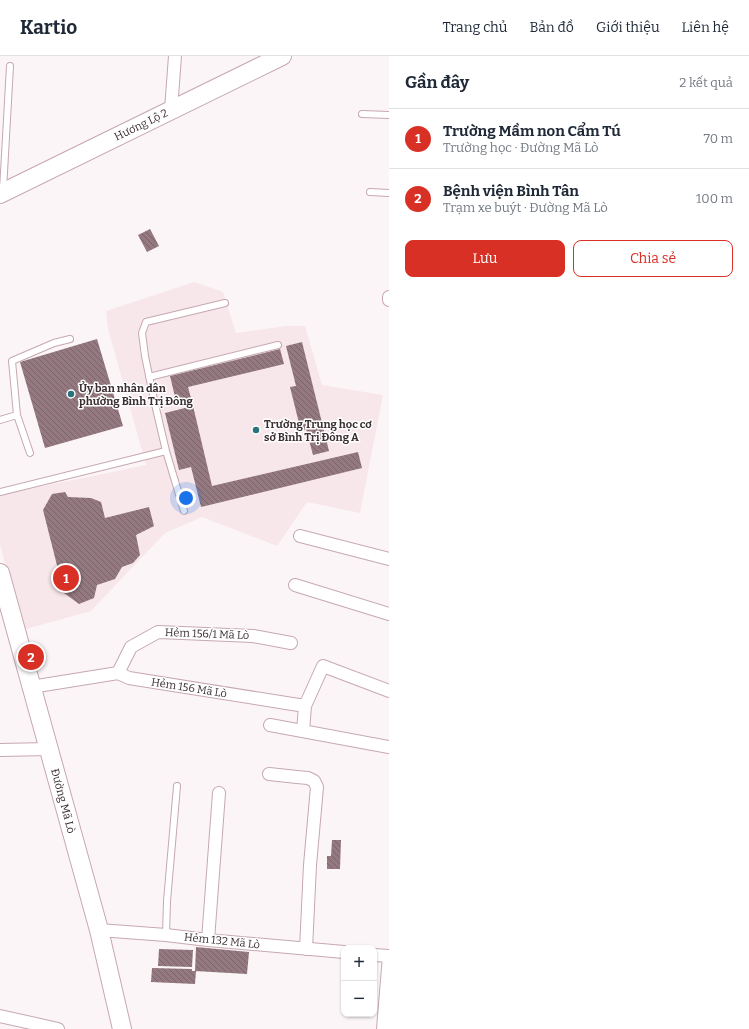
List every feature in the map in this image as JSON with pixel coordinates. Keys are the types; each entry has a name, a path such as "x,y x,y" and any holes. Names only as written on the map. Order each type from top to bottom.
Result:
{"main road":[{"name":"Hương Lộ 2","path":"2,193 171,110 272,58"},
{"name":"Đường Mã Lò","path":"0,573 5,610 31,687 49,749 99,930 122,1029"}],"street":[{"path":"171,110 174,56"},
{"path":"300,536 389,559"},
{"path":"295,585 389,614"},
{"name":"Hẻm 156/1 Mã Lò","path":"118,672 131,647 158,632 253,636 291,643"},
{"path":"303,731 305,706 323,666 389,691"},
{"path":"31,687 118,672"},
{"name":"Hẻm 156 Mã Lò","path":"118,672 129,678 305,706"},
{"path":"270,725 389,747"},
{"path":"0,750 49,749"},
{"path":"269,774 308,778 314,781 317,787 310,865 306,949"},
{"path":"208,940 219,793"},
{"name":"Hẻm 132 Mã Lò","path":"99,930 341,952"},
{"path":"377,955 389,956 387,1005 383,1029"},
{"path":"0,1016 58,1029"}],"lane":[{"path":"2,193 10,66"},
{"path":"362,114 389,115"},
{"path":"370,192 389,193"},
{"path":"184,511 166,451 149,377 142,333 146,322 225,303"},
{"path":"30,453 17,415 12,361 54,343 70,339"},
{"path":"149,377 278,345"},
{"path":"0,420 17,415"},
{"path":"0,492 166,451"},
{"path":"166,935 167,901 177,786"}],"shaded area":[{"name":"Trường Trung học cơ sở Bình Trị Đông A","path":"194,282 223,292 236,333 286,326 305,326 322,385 383,395 360,513 307,502 277,546 202,517 165,533 91,611 23,630 0,545 0,495 146,465 108,329 106,311"}],"building":[{"path":"150,229 159,246 147,252 138,235"},
{"name":"Ủy ban nhân dân phường Bình Trị Đông","path":"97,339 123,426 45,448 20,362"},
{"path":"302,342 329,451 313,455 306,429 301,431 290,387 296,386 286,346"},
{"path":"280,349 284,364 188,387 192,402 177,405 170,376"},
{"path":"193,406 212,486 358,452 362,468 201,507 191,467 179,470 165,413"},
{"path":"65,492 68,497 91,498 101,502 105,518 149,507 154,526 136,535 140,555 133,563 122,567 115,579 97,585 94,598 79,604 64,593 43,510 52,494"},
{"path":"332,840 341,840 340,869 327,869 327,856 331,856"},
{"path":"196,947 249,952 247,974 195,971"},
{"path":"159,949 193,950 192,967 158,966"},
{"path":"152,968 192,969 192,971 196,971 195,984 151,982"}],"place":[{"name":"Ủy ban nhân dân phường Bình Trị Đông","path":"71,394"},
{"name":"Trường Trung học cơ sở Bình Trị Đông A","path":"256,430"},
{"name":"Trường Mầm non Cẩm Tú","path":"66,578"},
{"name":"Bệnh viện Bình Tân","path":"31,657"}]}
